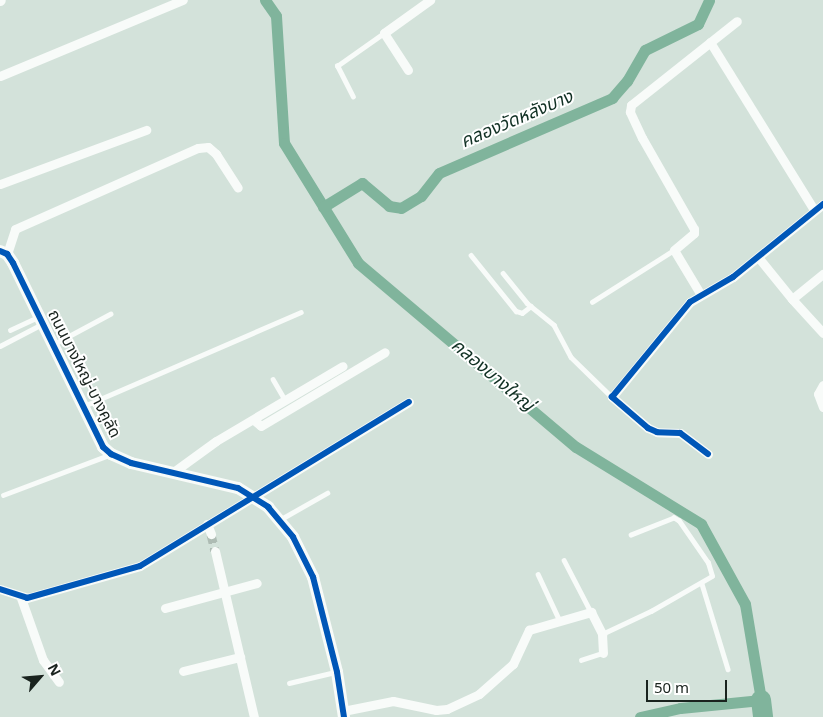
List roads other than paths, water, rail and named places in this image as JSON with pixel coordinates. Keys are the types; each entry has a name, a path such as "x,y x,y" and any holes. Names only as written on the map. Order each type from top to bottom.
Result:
{"street":[{"path":"0,76 183,0"},
{"path":"408,70 384,33 430,0"},
{"path":"701,295 674,250 694,233 694,229 642,138 630,112 631,105 737,21"},
{"path":"710,42 814,210"},
{"path":"0,184 146,130"},
{"path":"4,253 15,229 198,148 208,147 216,154 238,188"},
{"path":"708,454 680,432 657,432 648,428 612,396 678,315 701,295 733,277 823,204"},
{"name":"ถนนบางใหญ่-บางคูลัด","path":"4,253 41,320 102,446 111,454 172,472 238,488 253,496 280,520 293,537 313,577 337,672 343,714"},
{"path":"758,257 823,333"},
{"path":"792,299 823,274"},
{"path":"254,420 261,426 385,352"},
{"path":"172,472 343,366"},
{"path":"823,385 818,394 823,407"},
{"path":"0,589 21,598 121,574 140,566 408,402"},
{"path":"207,524 211,534"},
{"path":"215,551 254,717"},
{"path":"165,608 257,583"},
{"path":"21,598 43,660 59,682"},
{"path":"343,714 393,701 436,714 479,694 513,664 529,630 559,619 590,612 602,634 603,653"},
{"path":"183,671 240,656"}],"lane":[{"path":"354,97 337,66 384,33"},
{"path":"592,302 674,250"},
{"path":"471,255 516,311 522,313 531,306"},
{"path":"503,274 531,306 554,325 571,357 612,396"},
{"path":"83,406 301,312"},
{"path":"53,344 110,314"},
{"path":"10,330 41,320"},
{"path":"0,346 41,320"},
{"path":"273,379 286,401"},
{"path":"3,495 111,454"},
{"path":"280,520 327,493"},
{"path":"602,634 709,580 712,571 679,521 667,519 631,535"},
{"path":"564,560 590,612"},
{"path":"538,574 559,619"},
{"path":"702,584 728,669"},
{"path":"581,660 603,653"},
{"path":"289,683 337,672"}],"waterway":[{"name":"คลองบางใหญ่","path":"265,0 276,16 284,143 358,263 576,447 701,524 745,604 761,700 680,708 640,717"},
{"name":"คลองวัดหลังบาง","path":"323,207 362,183 389,206 401,208 421,196 439,173 612,98 627,81 645,50 698,24 709,0"},
{"name":"คลองบางใหญ่","path":"761,700 763,717"}],"tunnel":[{"path":"211,534 215,551"}]}
